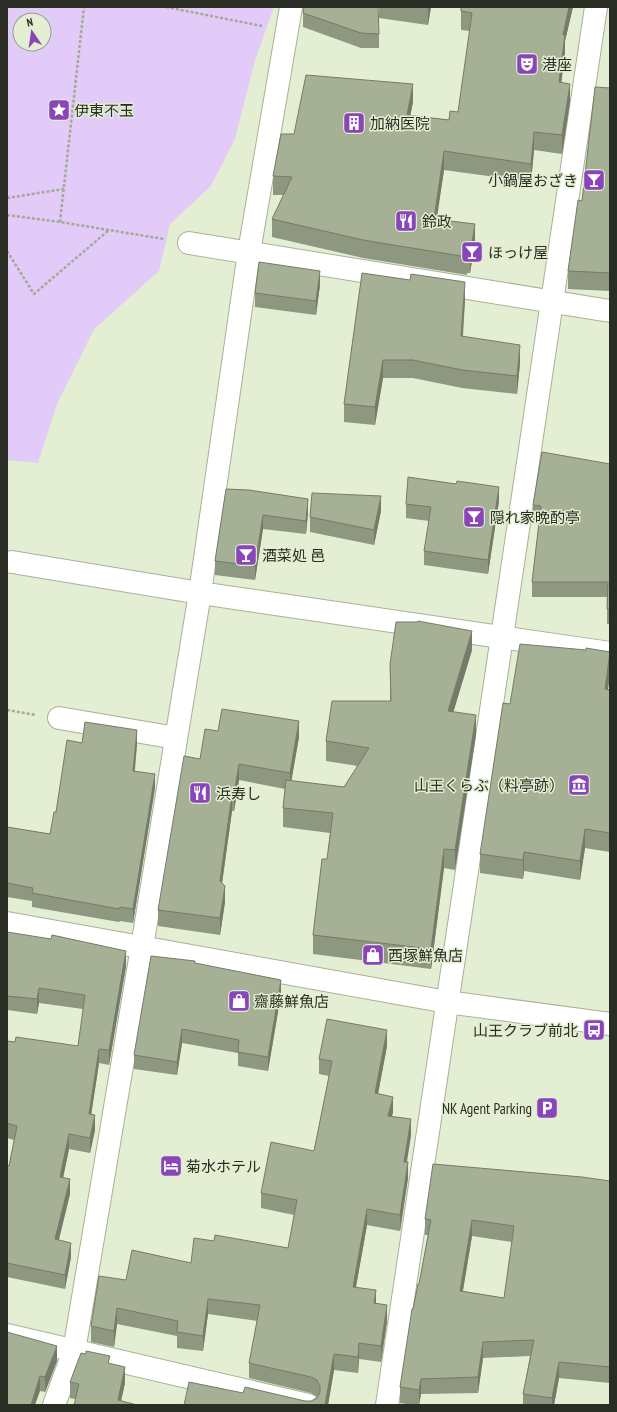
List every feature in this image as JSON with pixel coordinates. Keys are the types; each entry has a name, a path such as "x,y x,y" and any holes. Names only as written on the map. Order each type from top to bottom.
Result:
{"street":[{"path":"54,1405 74,1351 200,593 249,252 291,7"},
{"path":"387,1405 554,302 596,7"},
{"path":"189,243 610,311"},
{"path":"12,562 200,593 610,653"},
{"path":"58,718 176,738"},
{"path":"7,923 447,1002 610,1024"},
{"path":"7,1335 308,1405"}],"path":[{"path":"60,222 84,7"},
{"path":"166,7 287,31"},
{"path":"7,198 64,189"},
{"path":"7,215 189,243"},
{"path":"7,251 34,294 109,230"}],"shaded area":[{"path":"7,7 274,7 255,60 235,139 211,186 170,224 159,271 94,329 57,404 38,463 7,460"}],"building":[{"path":"304,7 378,7 379,34 361,33 303,13"},
{"path":"461,7 569,7 563,35 565,35 559,82 570,84 562,135 534,132 531,164 444,151 434,219 475,224 470,255 467,255 467,257 363,240 272,219 292,177 273,176 281,134 294,134 306,75 413,84 407,115 449,120 450,111 458,112 472,13 461,11"},
{"path":"595,87 610,88 610,273 568,271 578,200 582,201"},
{"path":"259,262 320,271 316,301 255,293"},
{"path":"362,273 410,280 411,274 465,282 461,336 520,345 517,376 462,370 413,360 383,360 375,407 344,404"},
{"path":"542,452 610,464 610,609 607,609 608,582 532,582 541,506 533,505"},
{"path":"408,477 456,484 457,481 499,487 488,560 424,551 431,507 406,504"},
{"path":"226,489 249,490 308,499 306,521 263,515 255,566 215,561"},
{"path":"312,493 381,496 374,530 310,517"},
{"path":"418,621 472,631 448,711 476,715 455,850 444,849 431,949 313,935 322,859 327,859 333,813 283,808 286,780 344,787 369,748 326,741 332,701 391,701 390,664 396,622"},
{"path":"520,644 586,650 586,648 610,652 605,689 610,690 610,833 585,829 580,861 524,852 523,860 480,854 503,703 510,704"},
{"path":"222,709 299,721 290,773 239,764 234,794 232,794 220,881 225,886 220,918 158,910 184,756 200,759 205,729 218,731"},
{"path":"85,722 137,730 133,771 155,774 133,909 120,907 119,909 32,893 33,888 7,883 7,827 50,834 54,812 56,812 67,740 82,743"},
{"path":"7,932 51,939 52,935 126,951 109,1050 99,1049 89,1114 95,1115 90,1138 69,1134 60,1177 70,1179 55,1239 71,1243 65,1275 7,1263 7,1165 9,1166 17,1126 7,1123 7,1041 15,1042 16,1037 78,1046 85,995 39,988 37,999 7,996"},
{"path":"151,956 195,961 195,963 281,980 268,1057 238,1052 239,1040 182,1029 177,1062 134,1055"},
{"path":"327,1019 387,1030 375,1093 393,1097 388,1116 411,1119 404,1162 408,1162 400,1215 367,1209 353,1287 376,1290 374,1303 387,1305 381,1346 359,1343 358,1357 334,1354 325,1405 184,1405 189,1382 243,1393 245,1387 305,1401 311,1401 317,1398 320,1392 320,1386 317,1380 311,1377 249,1363 260,1305 208,1299 203,1336 177,1332 178,1321 117,1308 114,1331 91,1326 99,1276 126,1280 132,1250 191,1263 194,1238 214,1241 215,1235 288,1248 297,1200 261,1193 271,1142 314,1151 332,1061 319,1059"},
{"path":"433,1164 582,1177 610,1181 610,1367 559,1362 552,1398 523,1394 534,1340 483,1342 478,1377 421,1379 419,1390 400,1387 412,1309 419,1284 431,1220 425,1219","holes":["472,1220 514,1226 504,1298 460,1291"]},
{"path":"7,1332 57,1346 45,1377 40,1376 31,1405 7,1405"},
{"path":"86,1351 110,1356 108,1363 125,1367 118,1400 137,1405 74,1405 79,1384 70,1382 81,1353 86,1354"}],"place":[{"name":"港座","path":"527,64"},
{"name":"伊東不玉","path":"59,110"},
{"name":"加納医院","path":"354,123"},
{"name":"小鍋屋おざき","path":"594,180"},
{"name":"鈴政","path":"406,221"},
{"name":"ほっけ屋","path":"472,252"},
{"name":"隠れ家晩酌亭","path":"474,517"},
{"name":"酒菜処 邑","path":"246,555"},
{"name":"山王くらぶ（料亭跡）","path":"579,785"},
{"name":"浜寿し","path":"200,793"},
{"name":"西塚鮮魚店","path":"373,955"},
{"name":"齋藤鮮魚店","path":"239,1001"},
{"name":"山王クラブ前北","path":"594,1030"},
{"name":"NK Agent Parking","path":"547,1108"},
{"name":"菊水ホテル","path":"171,1166"}]}
